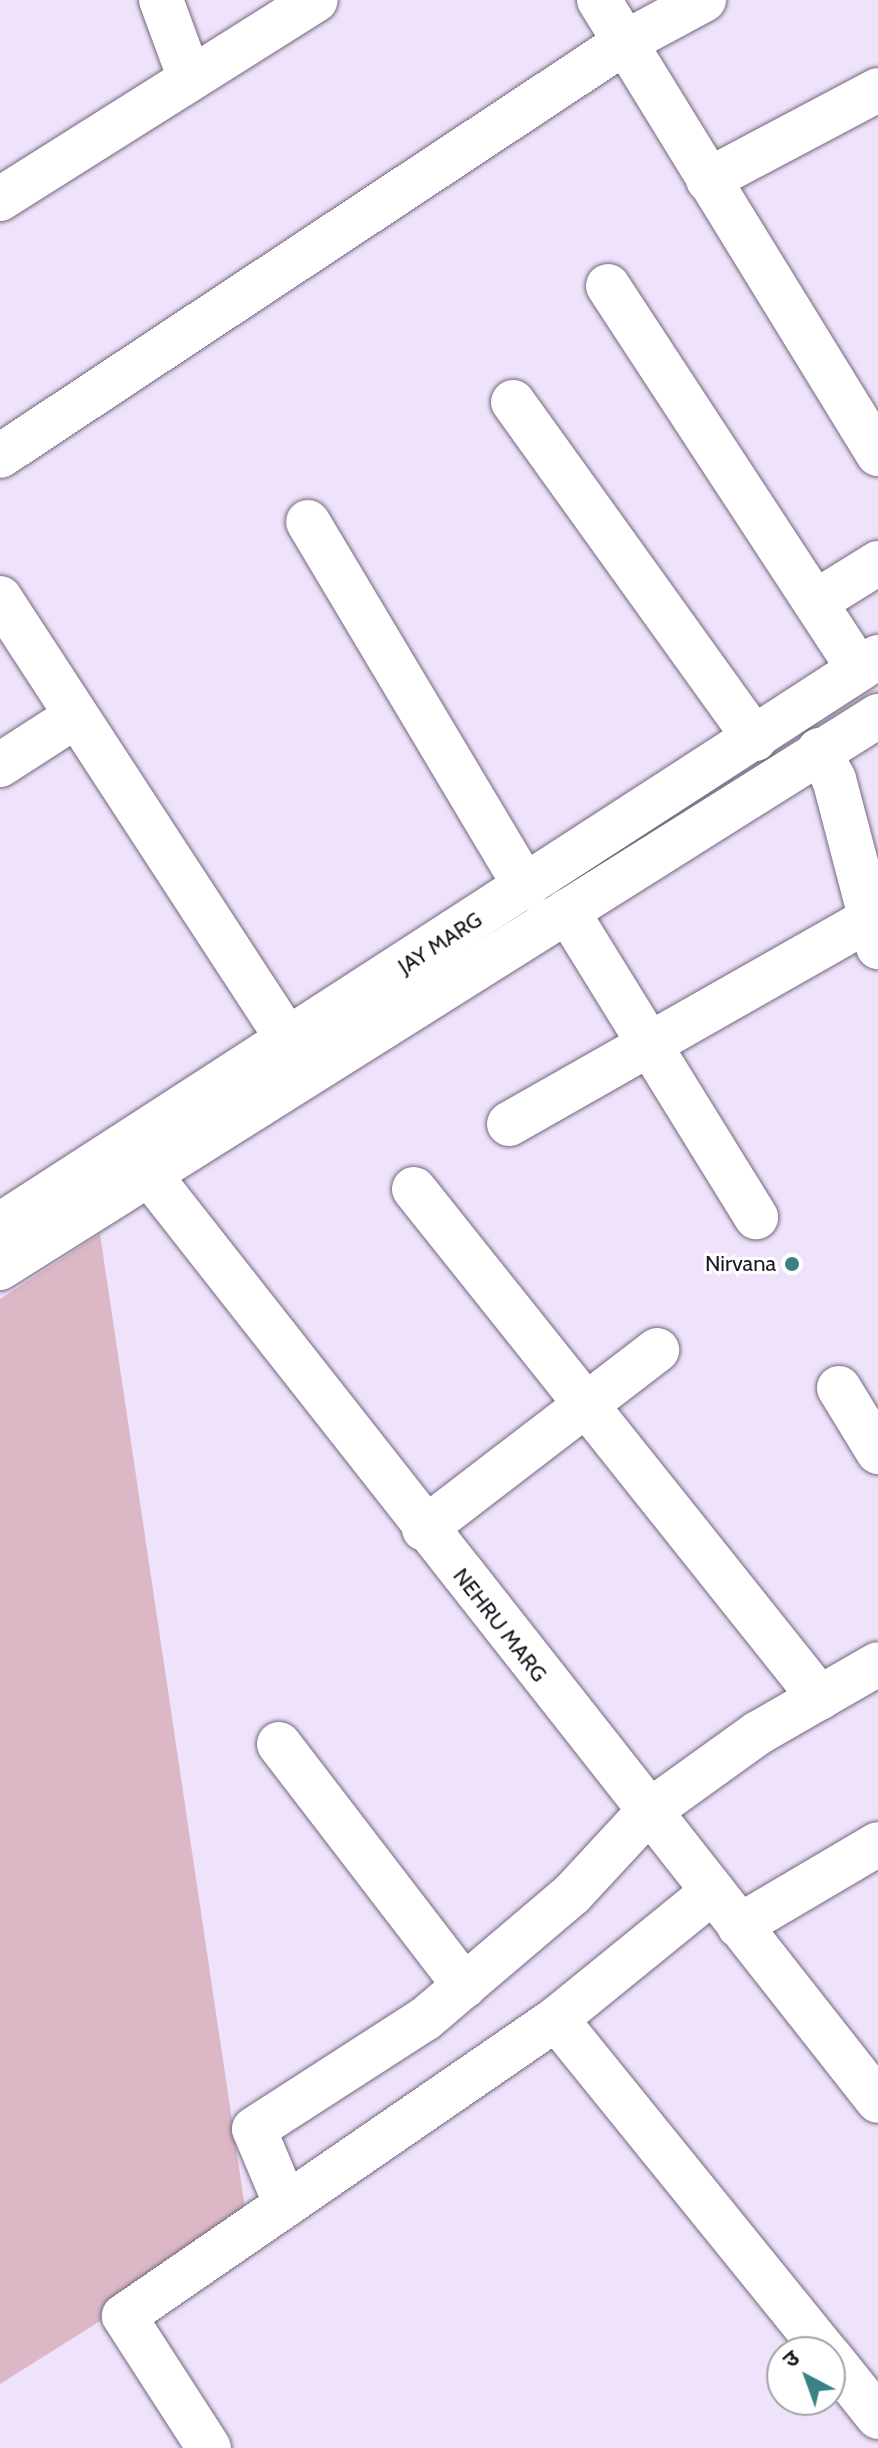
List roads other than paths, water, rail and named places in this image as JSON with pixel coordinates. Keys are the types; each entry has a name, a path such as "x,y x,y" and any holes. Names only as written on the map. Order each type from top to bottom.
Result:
{"street":[{"path":"161,0 190,79"},
{"path":"4,188 190,79 316,0"},
{"path":"599,0 878,454"},
{"path":"0,456 624,43 704,0"},
{"path":"708,180 878,90"},
{"path":"608,286 817,601 868,663"},
{"path":"513,402 755,739"},
{"path":"308,522 526,888"},
{"path":"817,601 878,563"},
{"path":"0,598 299,1056"},
{"name":"JAY MARG","path":"299,1056 526,888 868,663"},
{"path":"0,765 76,716"},
{"name":"JAY MARG","path":"0,1225 136,1158 299,1056 567,911 819,750 878,716"},
{"path":"509,1124 647,1048 874,933 834,779 819,750"},
{"path":"567,911 647,1048 756,1217"},
{"name":"JAY MARG","path":"0,1268 136,1158"},
{"name":"NEHRU MARG","path":"136,1158 424,1529 878,2101"},
{"path":"414,1189 820,1698"},
{"path":"424,1529 657,1350"},
{"path":"839,1388 878,1452"},
{"path":"286,2205 254,2129 354,2069 465,1986 572,1894 648,1812 820,1698 878,1664"},
{"path":"279,1744 465,1986"},
{"path":"739,1926 878,1844"},
{"path":"209,2448 124,2316 556,2019 712,1892"},
{"path":"556,2019 813,2336"},
{"path":"846,2377 878,2417"}],"place":[{"name":"Nirvana","path":"792,1264"}]}
